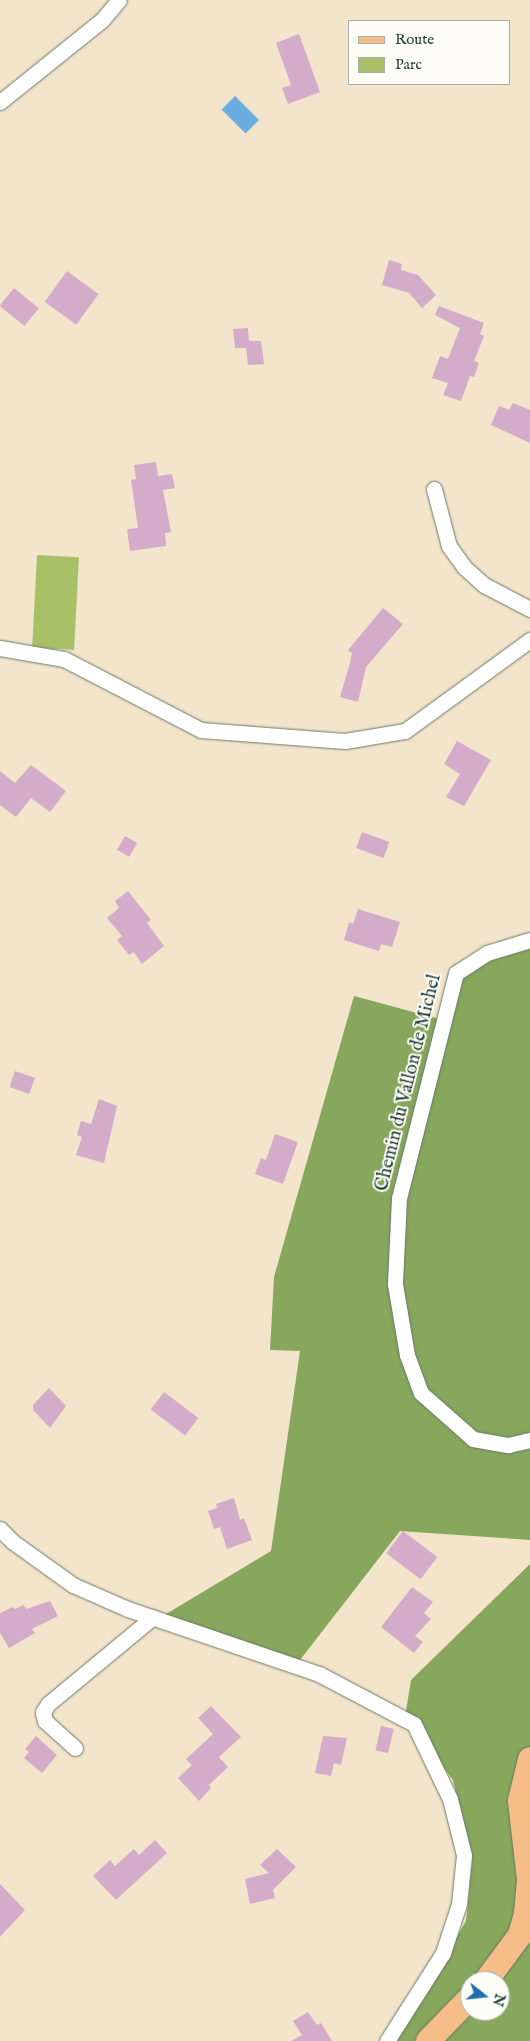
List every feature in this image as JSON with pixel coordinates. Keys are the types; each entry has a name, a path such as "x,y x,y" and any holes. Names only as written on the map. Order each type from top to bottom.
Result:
{"main road":[{"path":"493,1971 520,1935 526,1914 529,1880 520,1801 530,1759"},
{"path":"428,2041 460,2008"}],"street":[{"path":"0,102 102,20 119,0"},
{"path":"434,489 449,546 464,567 484,585 530,609"},
{"path":"0,648 64,659 201,730 345,741 405,732 530,640"},
{"name":"Chemin du Vallon de Michel","path":"530,940 487,953 456,973 399,1198 395,1284 407,1354 421,1393 473,1439 508,1445 530,1440"},
{"path":"0,1530 12,1542 73,1584 153,1618 319,1674 414,1724 450,1799 464,1855 459,1904 443,1953 387,2041"},
{"path":"75,1748 44,1721 43,1712 48,1704 153,1618"}],"green space":[{"path":"37,555 79,557 74,650 32,648"},
{"path":"530,936 530,1540 400,1531 300,1660 161,1617 271,1551 300,1351 270,1350 274,1277 354,996 443,1020 469,957"},
{"path":"530,1564 530,2041 397,2041 466,1921 472,1862 453,1780 405,1717 411,1680"}],"water":[{"path":"235,96 259,120 246,133 222,109"}],"building":[{"path":"299,34 320,92 288,104 282,88 291,85 276,43"},
{"path":"389,260 402,264 401,270 418,275 436,295 422,308 409,293 382,285"},
{"path":"67,271 99,294 76,325 45,302"},
{"path":"14,288 39,308 24,326 0,306"},
{"path":"439,306 484,323 480,334 484,336 474,361 479,363 474,377 470,376 461,401 443,395 448,383 432,378 440,356 448,359 460,328 435,315"},
{"path":"248,328 249,341 261,341 264,364 248,365 246,348 235,348 233,329"},
{"path":"513,403 530,410 530,443 491,425 499,406 509,410"},
{"path":"156,462 158,476 172,474 175,488 163,490 171,532 165,533 166,546 130,551 127,529 138,528 131,480 136,479 134,465"},
{"path":"383,608 403,624 366,667 358,702 340,697 352,653 348,650"},
{"path":"457,741 491,760 464,806 446,797 460,774 444,764"},
{"path":"31,765 66,791 50,812 31,798 16,817 0,805 0,771 15,783"},
{"path":"362,832 389,842 383,858 356,848"},
{"path":"125,836 137,843 129,857 117,850"},
{"path":"128,891 151,920 147,923 164,946 142,964 134,952 129,955 117,940 122,936 107,918 119,908 115,901"},
{"path":"358,909 400,922 392,947 381,944 379,951 344,940 349,922 353,924"},
{"path":"15,1071 35,1078 29,1094 9,1087"},
{"path":"99,1099 117,1106 104,1163 76,1155 82,1137 77,1135 81,1121 91,1124"},
{"path":"275,1134 298,1142 283,1184 255,1174 261,1158 266,1160"},
{"path":"49,1388 66,1406 50,1428 33,1410 33,1405"},
{"path":"164,1392 198,1418 185,1435 151,1410"},
{"path":"234,1498 240,1520 244,1518 252,1540 227,1549 220,1527 214,1529 208,1511 217,1508 216,1504"},
{"path":"403,1531 437,1557 420,1579 386,1553"},
{"path":"412,1587 433,1602 424,1613 431,1619 415,1636 423,1642 414,1653 381,1627"},
{"path":"50,1601 58,1616 32,1629 35,1633 9,1648 0,1633 0,1613 13,1607 15,1609 24,1605 26,1609"},
{"path":"211,1706 241,1737 219,1757 228,1767 209,1785 211,1788 199,1801 178,1778 192,1765 186,1759 213,1734 198,1718"},
{"path":"381,1726 394,1729 388,1753 375,1750"},
{"path":"36,1736 57,1755 42,1773 24,1758 29,1752 25,1749"},
{"path":"323,1736 347,1738 341,1765 334,1763 331,1776 315,1773"},
{"path":"155,1840 167,1853 116,1900 93,1876 110,1860 115,1866 134,1849 139,1855"},
{"path":"277,1849 296,1867 273,1890 275,1898 250,1904 245,1879 269,1873 260,1865"},
{"path":"0,1884 25,1910 0,1937"},
{"path":"308,2012 317,2025 321,2023 332,2041 291,2041 302,2035 293,2021"}]}
